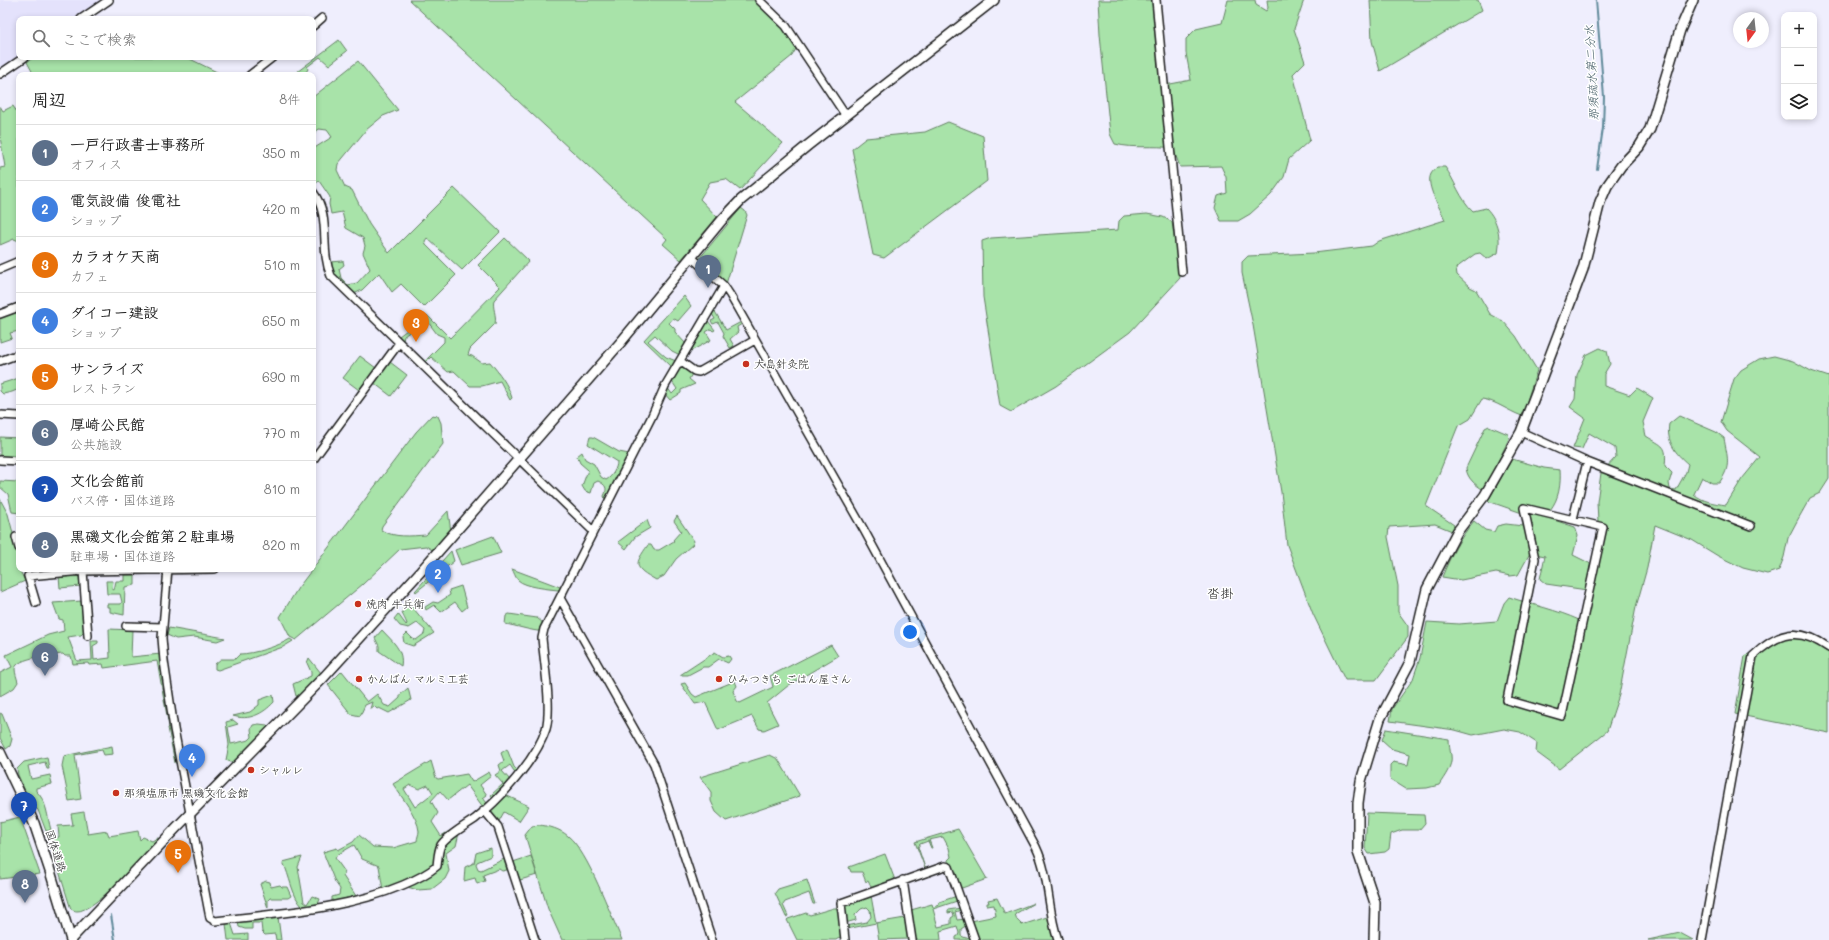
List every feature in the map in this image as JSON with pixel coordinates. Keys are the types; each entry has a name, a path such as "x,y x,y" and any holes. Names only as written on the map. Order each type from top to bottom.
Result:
{"street":[{"path":"86,16 110,0"},
{"path":"759,0 786,26 846,116"},
{"path":"70,940 190,814 324,677 421,571 621,342 691,257 741,200 994,0"},
{"path":"1156,0 1182,272"},
{"path":"1374,940 1375,903 1369,882 1361,866 1358,847 1358,790 1382,714 1410,662 1427,589 1457,532 1486,494 1521,432 1583,269 1600,202 1607,186 1621,166 1639,147 1650,129 1680,30 1693,0"},
{"path":"316,23 322,18"},
{"path":"0,74 21,60"},
{"path":"254,72 269,60"},
{"path":"316,196 320,201 322,208 327,260 331,276 593,530"},
{"path":"691,257 724,286 864,530 1036,847 1042,864 1054,928 1058,940"},
{"path":"0,269 16,262"},
{"path":"168,572 162,638 164,661 190,814 208,914 210,918 215,921 328,906 380,895 427,874 437,866 438,853 442,844 484,810 524,768 546,729 549,714 542,638 544,628 651,418 665,386 724,286"},
{"path":"0,314 16,308"},
{"path":"680,361 694,371 700,372 755,340"},
{"path":"316,456 399,343"},
{"path":"0,361 16,355"},
{"path":"0,415 16,416"},
{"path":"1521,432 1587,462 1752,526"},
{"path":"0,460 16,461"},
{"path":"1573,519 1587,462"},
{"path":"1524,508 1573,519 1604,527 1562,716 1507,700 1535,559 1524,508"},
{"path":"26,572 36,603"},
{"path":"28,576 59,572"},
{"path":"83,572 88,636"},
{"path":"560,598 654,764 712,940"},
{"path":"126,626 163,627"},
{"path":"1702,940 1753,656 1766,644 1789,634 1798,634 1809,637 1829,648"},
{"name":"国体道路","path":"0,752 34,823 70,940"},
{"path":"484,810 498,827 534,940"},
{"path":"845,940 841,902 945,866 949,867 975,940"},
{"path":"903,880 912,940"}],"shaded area":[{"path":"0,0 109,0 85,16 16,16 16,60 0,74"}],"green space":[{"path":"409,0 759,0 798,45 792,56 735,102 783,143 740,190 726,179 710,182 700,199 717,217 681,260 663,244 667,239"},
{"path":"1098,0 1152,0 1160,86 1191,80 1186,53 1186,39 1196,29 1222,23 1228,0 1255,0 1256,5 1266,11 1268,8 1267,0 1304,0 1294,29 1305,62 1293,74 1310,140 1289,159 1284,177 1271,195 1250,214 1238,221 1221,221 1215,208 1218,196 1227,193 1226,177 1221,166 1180,167 1173,148 1115,144 1110,134"},
{"path":"1370,0 1478,0 1482,10 1380,71 1372,41"},
{"path":"339,40 347,51 329,65 320,57 307,67 308,69 306,72 297,72 313,60 316,60 316,58"},
{"path":"30,60 192,60 217,72 32,72 27,62"},
{"path":"358,61 398,110 383,116 366,130 338,164 337,170 345,187 352,190 369,224 389,253 454,188 500,232 462,270 427,238 425,241 426,245 456,275 424,307 401,284 392,292 379,273 362,290 354,294 334,275 330,262 343,261 344,265 339,269 341,278 348,285 357,283 370,269 363,253 365,246 363,238 346,228 342,212 331,214 329,204 330,197 319,181 316,183 316,147 332,137 327,130 319,129 316,132 316,95"},
{"path":"0,106 3,111 13,106 16,110 16,240 14,239 0,245 0,168 5,167 0,137"},
{"path":"948,122 983,136 987,181 884,258 873,255 852,149 866,138 925,132"},
{"path":"1437,167 1445,167 1468,206 1473,211 1486,208 1496,223 1498,229 1498,253 1487,259 1480,253 1475,254 1456,268 1457,275 1470,287 1476,290 1490,314 1503,321 1516,336 1537,370 1522,416 1482,399 1470,419 1458,426 1426,506 1454,525 1452,531 1435,524 1389,527 1388,537 1398,586 1398,612 1408,626 1408,637 1376,680 1345,680 1313,614 1287,545 1281,492 1253,325 1242,273 1242,262 1248,256 1314,253 1372,246 1379,241 1445,220 1430,185 1431,174"},
{"path":"741,208 747,215 726,284 700,266 699,259"},
{"path":"1147,214 1163,217 1172,222 1180,278 1130,332 1056,386 1011,412 1000,406 983,297 982,241 991,238 1118,230 1119,221 1124,216"},
{"path":"505,238 529,261 494,300 495,324 470,349 468,355 482,363 490,362 506,383 512,398 510,400 500,381 482,386 470,386 454,371 448,372 431,357 425,363 424,362 444,342 444,337 437,334 428,322 425,321 404,336 403,341 399,339 399,336 427,315 450,338 500,287 478,265"},
{"path":"684,296 691,306 678,321 673,318 669,323 686,344 680,355 672,351 655,335 648,341 666,357 676,361 672,367 644,340"},
{"path":"16,310 16,332 10,333 12,338 0,342 0,317"},
{"path":"714,310 726,330 741,322 742,324 737,327 738,332 730,339 734,346 730,348 723,336 724,333 718,322 713,324 711,321 715,319 712,314"},
{"path":"708,321 715,330 713,331 711,329 706,332 711,340 691,351"},
{"path":"1600,348 1607,351 1610,364 1604,374 1604,386 1630,395 1637,388 1653,398 1643,422 1646,436 1663,447 1665,450 1665,466 1672,473 1669,483 1670,489 1676,490 1686,472 1688,464 1679,456 1672,446 1668,430 1669,424 1679,416 1716,432 1724,438 1728,461 1723,477 1719,483 1712,483 1702,477 1694,494 1697,497 1713,503 1726,505 1742,479 1760,457 1727,431 1721,422 1734,379 1741,370 1759,359 1774,356 1793,361 1811,371 1829,377 1829,479 1820,493 1810,498 1797,521 1788,538 1784,557 1779,570 1767,574 1743,568 1718,556 1692,540 1655,525 1647,568 1636,607 1619,695 1607,731 1559,769 1536,752 1537,743 1520,732 1504,729 1473,735 1455,730 1390,721 1392,709 1413,679 1420,658 1427,622 1459,624 1497,621 1504,603 1509,597 1554,610 1579,620 1582,617 1587,590 1546,584 1540,579 1545,556 1530,553 1518,575 1510,576 1496,573 1461,580 1442,577 1448,562 1464,534 1474,521 1485,530 1494,532 1497,526 1506,524 1523,526 1522,513 1488,501 1512,459 1544,468 1560,470 1559,491 1556,501 1550,510 1551,519 1575,527 1578,536 1573,555 1593,565 1603,538 1598,521 1597,502 1601,473 1616,457 1615,448 1589,433 1582,449 1573,448 1585,418 1570,407 1575,399 1577,375 1586,355"},
{"path":"360,356 376,368 359,390 343,378"},
{"path":"390,362 407,375 391,396 374,383"},
{"path":"681,367 692,374 689,379 695,384 681,390 681,393 670,400 664,393 667,387 672,394 677,389 671,380"},
{"path":"16,379 16,390 3,394 0,391 0,384"},
{"path":"432,415 438,416 441,423 443,444 382,526 381,530 386,533 397,535 426,535 448,511 451,532 434,551 426,546 400,549 363,584 296,640 290,637 280,617 298,588 310,572 316,572 316,564 416,432"},
{"path":"1489,426 1508,434 1509,439 1484,490 1472,481 1466,468 1485,428"},
{"path":"0,437 16,438 16,457 0,456"},
{"path":"590,437 593,437 619,452 629,454 608,499 605,499 604,496 606,487 598,481 594,483 591,493 585,491 582,486 588,470 580,463 577,456 582,452 585,459 594,464 601,477 606,480 612,475 617,464 617,462 588,444"},
{"path":"0,481 16,482 16,513 12,512 8,494 0,487"},
{"path":"0,499 8,514 16,545 16,572 20,572 25,581 0,592"},
{"path":"677,516 694,541 693,544 676,559 664,576 656,580 643,572 638,565 638,561 648,545 651,545 654,550 659,550 674,541 673,540 681,531 674,521"},
{"path":"647,520 650,528 635,537 626,549 618,542"},
{"path":"493,536 501,553 461,565 455,550"},
{"path":"451,551 454,561 416,592 415,591"},
{"path":"512,569 561,588 558,590 526,584 518,580"},
{"path":"77,575 81,578 81,586 60,588 59,576"},
{"path":"124,575 135,575 135,585 125,587 124,615 110,612 110,607 107,607 107,604 121,604 122,602 120,594 107,594 106,581 113,581 112,589 114,590 116,581 124,581"},
{"path":"461,586 467,607 462,611 455,602 441,612 434,605 426,610 425,607 433,602 438,603 450,595 449,590"},
{"path":"82,601 84,632 81,635 68,637 77,661 92,660 91,641 98,641 98,643 93,646 94,660 110,658 109,629 132,630 131,657 161,654 178,762 175,763 157,661 104,668 103,664 73,664 71,656 65,656 63,654 36,657 28,659 17,665 15,671 18,682 14,688 0,696 0,673 12,667 6,655 48,635 64,631 63,620 59,619 53,603"},
{"path":"408,602 434,633 413,646 404,643 403,637 407,633 416,640 424,634 425,630 417,623 409,628 400,626 394,619 398,614 406,625 407,624 402,611"},
{"path":"509,614 537,618 543,623 540,631 505,624 506,616"},
{"path":"169,628 225,638 217,641 194,637 176,639 167,635"},
{"path":"382,630 399,650 401,655 401,666 379,651 379,646 375,638"},
{"path":"1793,636 1808,641 1829,653 1829,733 1735,714 1745,656 1776,638"},
{"path":"290,639 293,641 283,647 218,670 215,669 215,664 221,659 235,659 240,654 252,653 266,649"},
{"path":"831,645 838,656 789,685 767,703 778,724 764,730 759,729 752,716 718,730 705,702 695,704 681,684 685,683 692,694 696,697 735,681 737,686 733,691 737,701 740,703 773,687 770,676"},
{"path":"715,652 723,657 729,656 731,659 728,663 719,659 708,667 703,667 688,675 680,675"},
{"path":"309,658 321,673 299,696 296,696 293,684 311,676 307,663"},
{"path":"342,671 367,702 377,694 384,705 390,707 408,688 411,700 389,713 379,708 377,709 374,706 370,709 372,702 365,705 360,716 351,714 328,685"},
{"path":"273,695 274,702 260,713 245,718 233,716 250,712 259,705 259,700"},
{"path":"0,713 2,714 12,739 10,746 6,749 0,738"},
{"path":"233,720 238,724 228,727 231,744 249,740 252,737 251,729 253,725 267,725 269,729 233,763 226,760 229,745 226,722"},
{"path":"1386,729 1449,739 1451,763 1439,785 1427,788 1406,789 1390,779 1390,765 1393,762 1408,765 1410,754 1392,749 1382,740"},
{"path":"112,746 113,754 104,755 102,750 75,755 81,799 69,801 62,766 64,756"},
{"path":"507,749 514,767 517,770 516,774 510,765 502,771 510,780 493,798 491,795 503,784 495,775 501,771 499,765 504,761 501,753"},
{"path":"770,755 778,759 800,796 726,821 716,812 711,801 711,792 700,777"},
{"path":"47,757 49,769 47,769 45,762 28,766 31,779 50,775 52,784 36,788 36,791 45,804 51,830 46,831 38,810 30,802 18,775 17,769 24,762"},
{"path":"431,761 436,778 438,779 467,774 472,782 489,772 491,776 480,785 487,795 483,798 487,803 483,807 467,785 448,800 440,791 431,801 438,813 432,822 441,836 456,827 459,833 456,846 446,853 449,871 445,879 432,889 418,890 407,887 383,890 379,866 362,859 354,845 337,855 335,858 345,872 343,876 356,896 332,902 332,897 339,895 340,889 335,882 323,852 337,848 338,850 353,842 359,835 373,847 393,848 417,841 419,831 416,819 393,784","holes":["410,785 419,789 428,785 433,793 415,807 404,789"]},
{"path":"503,794 529,806 519,821 504,812 499,821 489,810"},
{"path":"84,812 88,834 107,831 109,836 138,831 140,840 143,837 152,841 157,838 161,839 107,893 85,909 76,911 71,909 69,903 54,855 55,850 52,838 59,837 58,826 73,825 71,814"},
{"path":"1367,813 1424,815 1425,823 1419,830 1402,830 1391,834 1389,849 1385,852 1369,854 1365,848"},
{"path":"20,817 40,874 0,879 0,822"},
{"path":"539,825 562,831 576,844 591,869 622,940 562,940 548,909 525,835 532,826"},
{"path":"958,829 987,879 959,889 949,870 948,860 951,857 949,848 943,837 929,840 932,848 928,841 920,844 918,847 925,868 915,842"},
{"path":"491,848 491,856 477,862 476,864 478,869 481,870 504,859 507,870 502,871 499,869 483,875 485,881 477,884 475,878 464,881 465,867 474,863 476,853"},
{"path":"885,854 895,880 872,889 868,881 866,882 862,872 851,872 849,867"},
{"path":"531,856 537,875 520,880 513,862"},
{"path":"302,857 298,867 304,902 307,904 312,896 320,899 318,904 303,907 296,898 283,862"},
{"path":"807,880 815,904 813,904 809,893 785,902 783,905 788,916 786,917 775,893 778,889"},
{"path":"266,881 270,882 271,887 280,885 282,887 287,887 291,896 288,898 270,898 268,900 268,908 260,884"},
{"path":"871,896 876,923 846,929 846,926 867,922 871,917 870,910 867,907 861,909 855,915 856,920 845,923 844,904"},
{"path":"957,896 957,901 933,909 938,927 951,924 951,918 954,916 953,912 948,913 948,910 961,908 961,910 955,912 957,920 965,919 967,925 961,929 961,936 966,938 971,937 972,940 956,940 959,933 957,926 940,931 941,940 915,940 911,910 932,904 933,907 939,905 939,902"},
{"path":"997,898 1005,914 1034,903 1015,914 1017,920 1022,925 1047,917 1050,920 1055,940 978,940 971,921 996,916 994,905 987,906 987,903 989,903 988,900"},
{"path":"837,908 842,936 836,940 797,940 787,920 788,919 806,913 810,915"},
{"path":"278,917 281,940 276,940 275,934 265,935 262,932 261,923 252,923 252,929 245,929 239,927 238,922"},
{"path":"905,918 908,939 879,940 876,923"},
{"path":"231,923 235,935 248,934 248,940 228,940 226,924"},
{"path":"1680,933 1693,940 1648,940"}],"waterway":[{"name":"那須疏水第二分水","path":"1596,0 1604,97 1603,128 1597,169"},
{"path":"111,915 115,940"}],"place":[{"name":"一戸行政書士事務所","path":"708,288"},
{"name":"カラオケ天商","path":"416,342"},
{"name":"大島針灸院","path":"746,364"},
{"name":"電気設備 俊電社","path":"438,593"},
{"name":"焼肉 牛兵衛","path":"358,604"},
{"name":"厚崎公民館","path":"45,676"},
{"name":"かんばん マルミ工芸","path":"359,679"},
{"name":"ひみつきち ごはん屋さん","path":"719,679"},
{"name":"シャルレ","path":"251,770"},
{"name":"ダイコー建設","path":"192,777"},
{"name":"那須塩原市 黒磯文化会館","path":"116,793"},
{"name":"文化会館前","path":"24,825"},
{"name":"サンライズ","path":"178,873"},
{"name":"黒磯文化会館第２駐車場","path":"25,903"}],"district":[{"name":"沓掛","path":"1220,593"}]}
